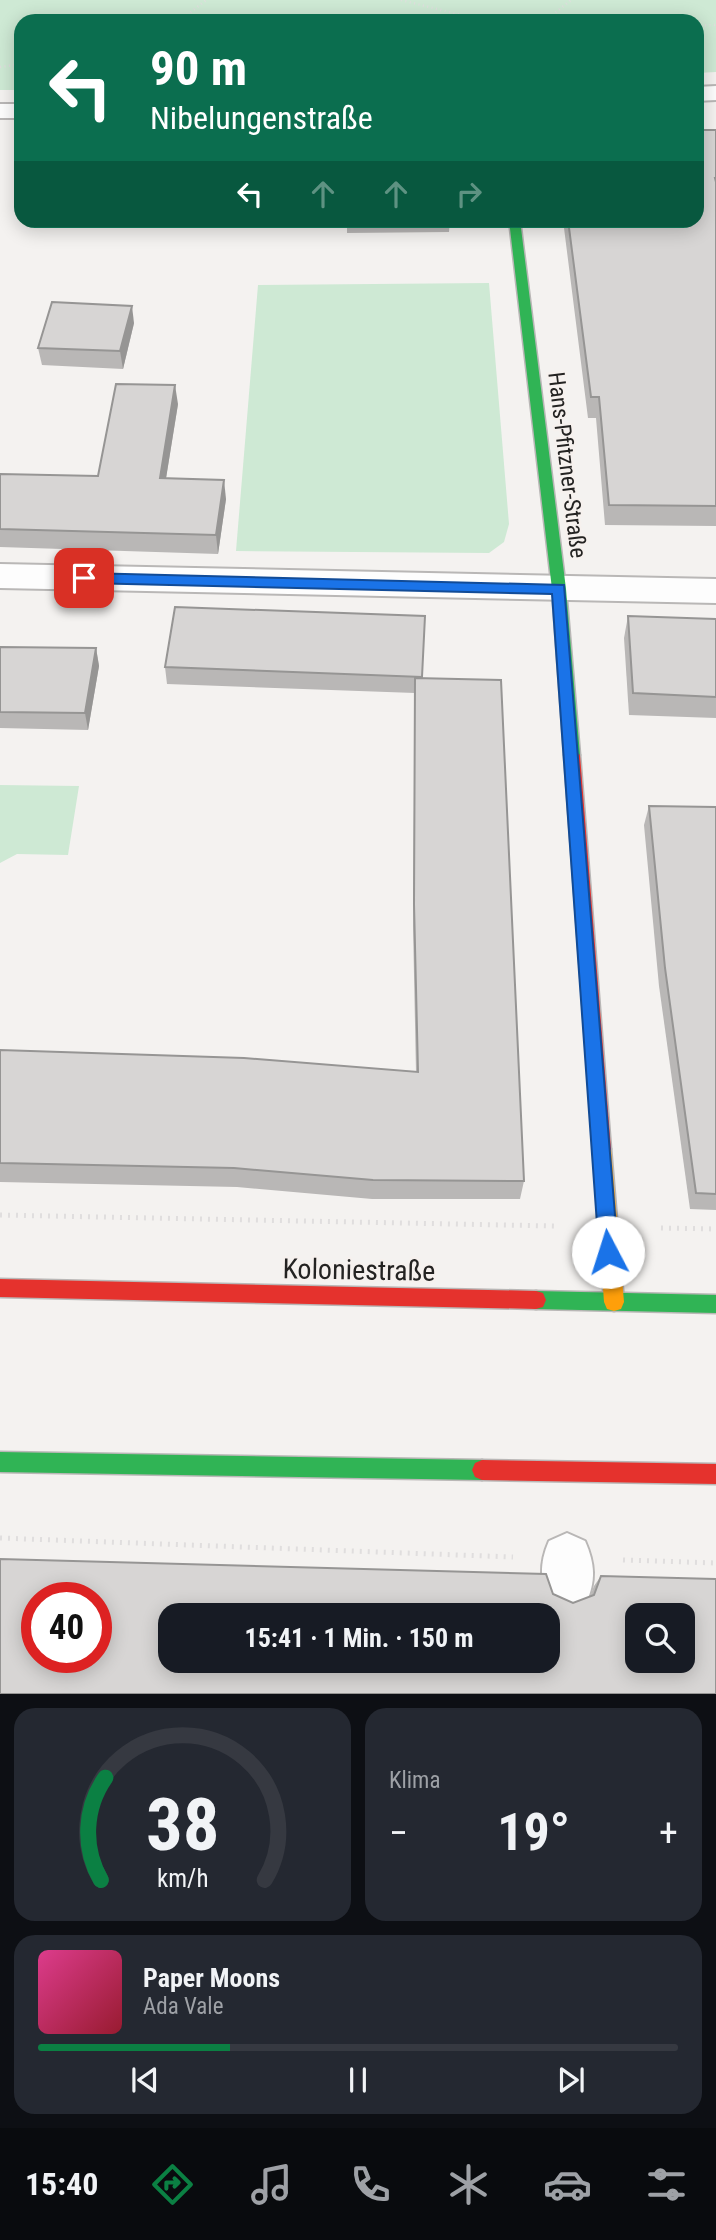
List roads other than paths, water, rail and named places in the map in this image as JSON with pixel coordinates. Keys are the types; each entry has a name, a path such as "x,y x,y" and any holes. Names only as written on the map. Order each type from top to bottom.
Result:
{"street":[{"name":"Hans-Pfitzner-Straße","path":"515,228 559,589 606,1227 614,1302"},
{"path":"0,576 716,591"},
{"name":"Koloniestraße","path":"0,1288 716,1304"},
{"path":"0,1462 716,1474"}]}
